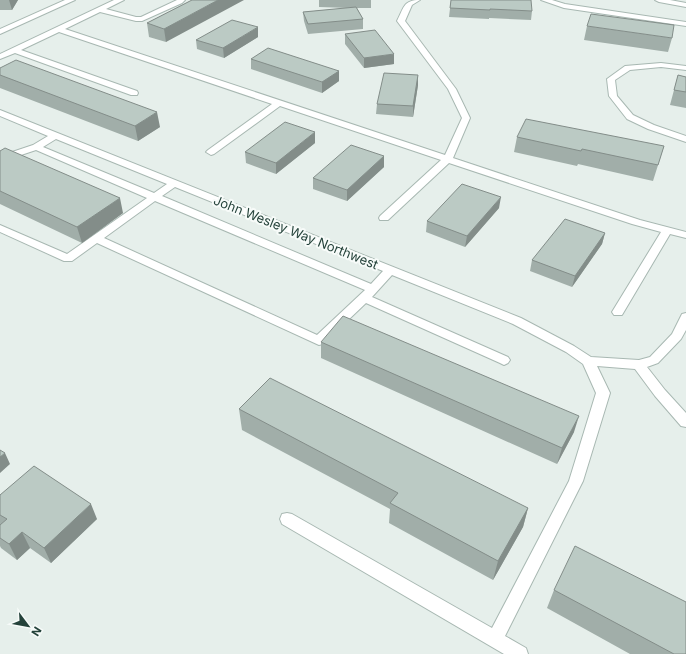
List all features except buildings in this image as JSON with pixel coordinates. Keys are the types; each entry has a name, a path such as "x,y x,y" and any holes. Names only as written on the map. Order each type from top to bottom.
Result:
{"street":[{"path":"0,32 71,0"},
{"path":"0,57 120,0"},
{"path":"100,10 136,20 142,19 182,0"},
{"path":"384,218 448,159 466,118 452,89 401,21 409,4 416,0"},
{"path":"545,0 564,6 686,24"},
{"path":"659,0 686,5"},
{"path":"60,29 636,222 686,235"},
{"path":"14,50 134,93"},
{"path":"27,66 41,60"},
{"path":"686,68 661,65 628,68 611,79 613,96 630,117 650,128 686,139"},
{"path":"211,152 279,103"},
{"name":"John Wesley Way Northwest","path":"0,113 517,321 570,349 588,361"},
{"path":"0,159 36,147 55,135"},
{"path":"36,147 373,289"},
{"path":"0,228 68,259 174,183"},
{"path":"618,312 668,230"},
{"path":"96,239 319,341 364,298 390,270"},
{"path":"364,298 504,360"},
{"path":"495,639 576,481 603,393 588,361 639,365 654,360 677,336 686,318"},
{"path":"639,365 660,393 686,422"},
{"path":"287,519 520,654"}]}
